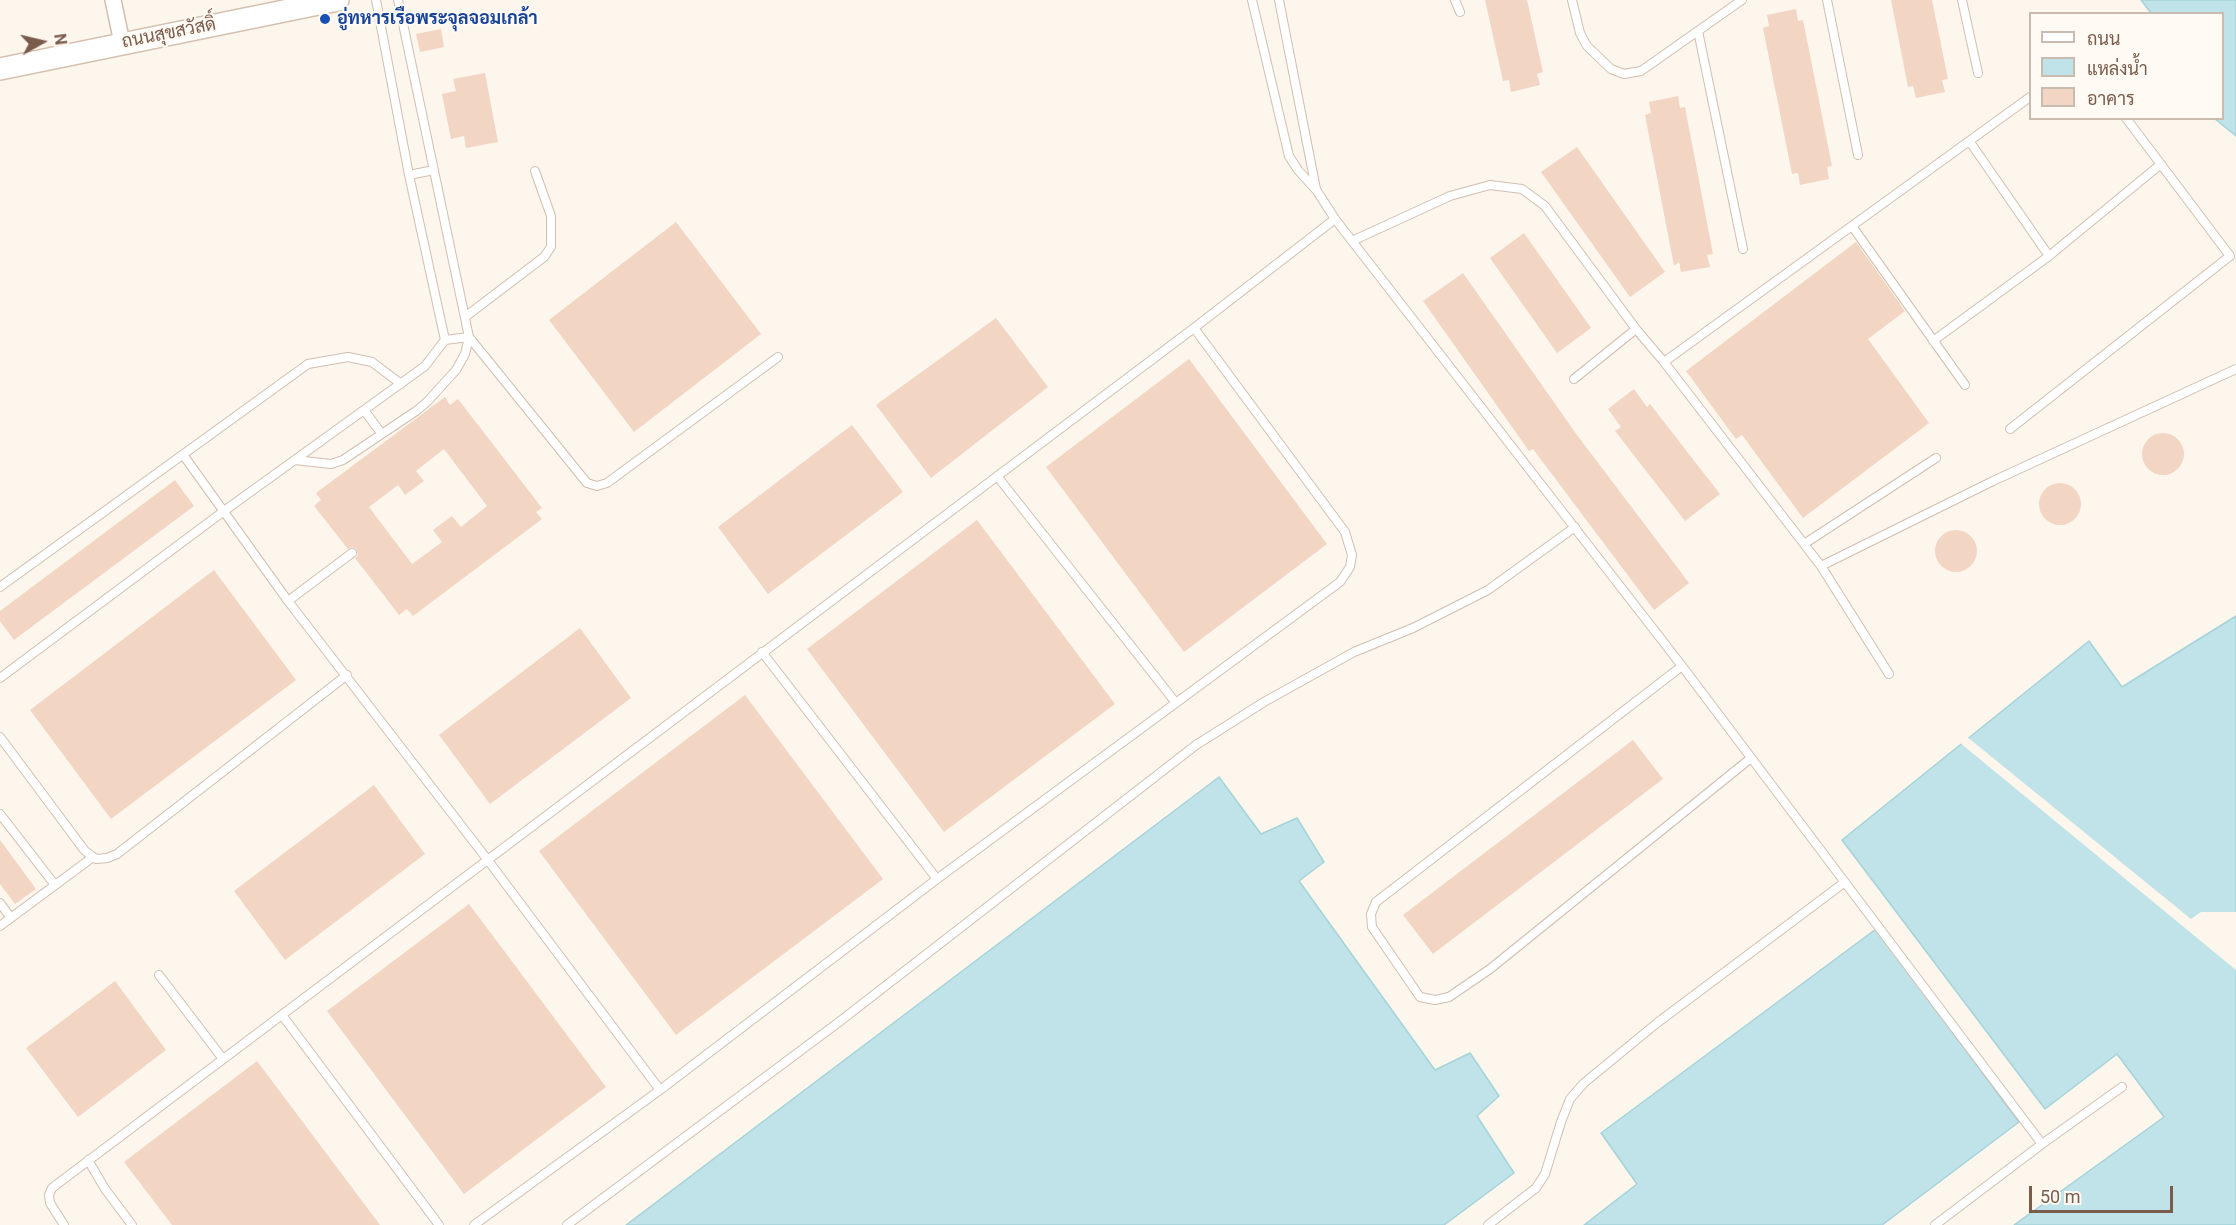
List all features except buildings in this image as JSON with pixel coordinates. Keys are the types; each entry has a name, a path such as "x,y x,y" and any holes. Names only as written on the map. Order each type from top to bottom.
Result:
{"main road":[{"name":"ถนนสุขสวัสดิ์","path":"0,69 338,0"}],"street":[{"path":"113,1 122,43"}],"lane":[{"path":"376,0 409,175 445,340"},
{"path":"295,460 331,464 343,460 427,402 456,370 465,354 469,337 398,0"},
{"path":"1252,0 1289,156 1298,170 1317,191 1335,219 1682,666 2042,1144"},
{"path":"1279,0 1317,191"},
{"path":"1455,0 1460,12"},
{"path":"1572,0 1580,33 1587,46 1611,69 1624,74 1641,71 1742,0"},
{"path":"1827,0 1858,155"},
{"path":"1962,0 1978,73"},
{"path":"1698,31 1743,249"},
{"path":"1665,363 2029,98"},
{"path":"2010,429 2230,256 2128,120"},
{"path":"1970,142 2049,256"},
{"path":"1933,341 2049,256 2161,164"},
{"path":"409,175 434,170"},
{"path":"465,317 543,256 551,247 551,216 535,171"},
{"path":"1352,241 1450,196 1490,185 1522,189 1545,206 1636,329 1665,363 1821,566 1890,674"},
{"path":"64,1225 50,1203 49,1196 52,1188 1194,328 1335,219"},
{"path":"1852,226 1965,385"},
{"path":"474,1225 660,1090 937,879 1340,582 1350,567 1352,555 1345,532 1194,328"},
{"path":"1574,379 1636,329"},
{"path":"2,672 401,384 425,366 445,340 469,337"},
{"path":"469,337 587,483 597,486 607,483 778,357"},
{"path":"0,587 308,364 348,357 372,362 401,384"},
{"path":"1821,566 1993,481 2236,369"},
{"path":"364,410 381,433"},
{"path":"184,456 288,601 487,859 660,1090"},
{"path":"1804,544 1936,458"},
{"path":"997,476 1176,703"},
{"path":"567,1225 848,1015 1196,746 1264,702 1354,652 1413,628 1488,590 1575,527"},
{"path":"288,601 352,553"},
{"path":"762,652 937,879"},
{"path":"1682,666 1376,902 1371,914 1372,927 1420,997 1435,1000 1449,998 1490,969 1752,758"},
{"path":"0,737 85,851 96,859 117,854 347,675"},
{"path":"0,814 55,885"},
{"path":"0,926 93,857"},
{"path":"1488,1225 1536,1188 1548,1166 1570,1099 1584,1083 1657,1023 1845,882"},
{"path":"0,903 11,918"},
{"path":"159,975 223,1059"},
{"path":"282,1015 439,1225"},
{"path":"1935,1225 2122,1086"},
{"path":"88,1160 132,1225"}],"water":[{"path":"2141,0 2236,0 2236,136 2216,120 2224,120 2224,12 2150,12"},
{"path":"2236,616 2236,1225 2014,1225 2164,1117 2117,1054 2045,1109 1842,840 2089,641 2122,687"},
{"path":"1219,777 1261,834 1297,818 1324,862 1299,881 1435,1070 1470,1053 1499,1096 1477,1116 1514,1173 1444,1225 626,1225"},
{"path":"1876,929 2019,1122 1882,1225 1584,1225 1637,1184 1601,1133"}],"pier":[{"path":"1966,736 2191,919 2201,912 2236,912 2236,970 1959,742"}],"place":[{"name":"อู่ทหารเรือพระจุลจอมเกล้า","path":"325,19"}]}
